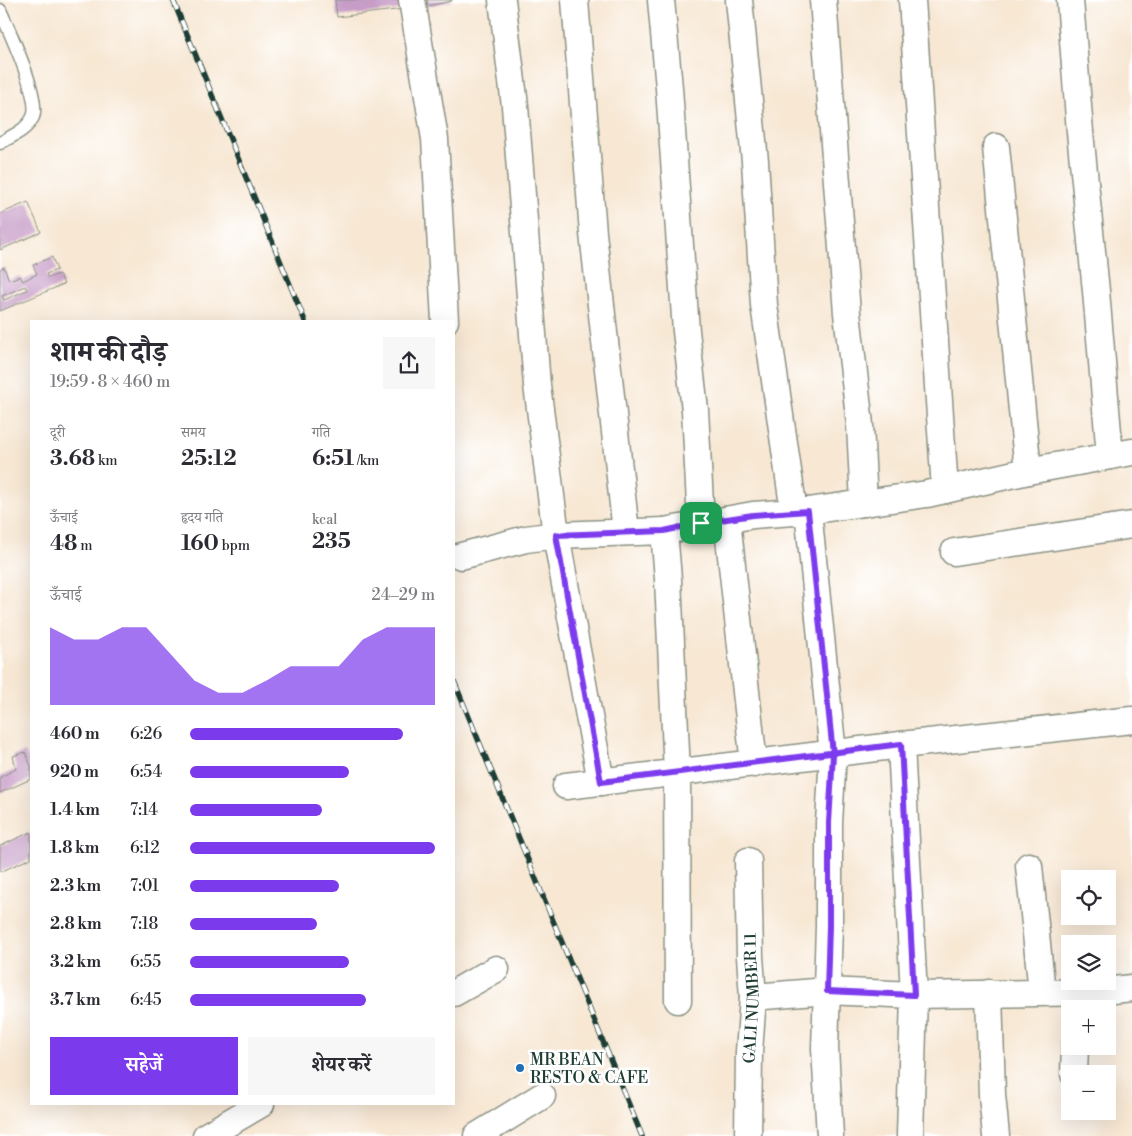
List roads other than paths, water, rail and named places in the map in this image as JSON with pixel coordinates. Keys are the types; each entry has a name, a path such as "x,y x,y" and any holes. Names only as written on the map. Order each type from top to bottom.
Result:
{"street":[{"path":"412,0 435,139 445,320"},
{"path":"502,0 515,106 537,385 556,535 601,782"},
{"path":"576,0 593,233 626,532"},
{"path":"661,0 670,88 686,331 695,410 701,523"},
{"path":"739,0 755,161 764,305 801,511 833,754 829,823 829,926 825,1048 830,1136"},
{"path":"822,0 847,303 860,425 864,503"},
{"path":"912,0 945,490"},
{"path":"461,556 526,539 556,535 664,531 753,515 864,503 945,490 1028,471 1126,458 1096,291 1080,132 1070,0"},
{"path":"996,147 1028,471"},
{"path":"727,520 754,764"},
{"path":"954,552 1132,526"},
{"path":"664,531 677,773 678,1000"},
{"path":"566,786 754,764 901,744 1132,720"},
{"path":"901,744 914,995 910,1136"},
{"name":"GALI NUMBER 11","path":"748,861 752,997 748,1136"},
{"path":"1029,866 1042,992"},
{"path":"455,992 496,969"},
{"path":"752,997 827,991 914,995 1042,992 1078,1000 1132,988"},
{"path":"989,993 992,1095 996,1136"},
{"path":"476,1136 542,1096"},
{"path":"206,1136 260,1105"}],"lane":[{"path":"0,10 24,69 35,104 33,117 24,129 0,143"}],"railway":[{"path":"173,0 305,320"},
{"path":"455,683 642,1136"}],"place":[{"name":"MR BEAN RESTO & CAFE","path":"520,1068"}]}
